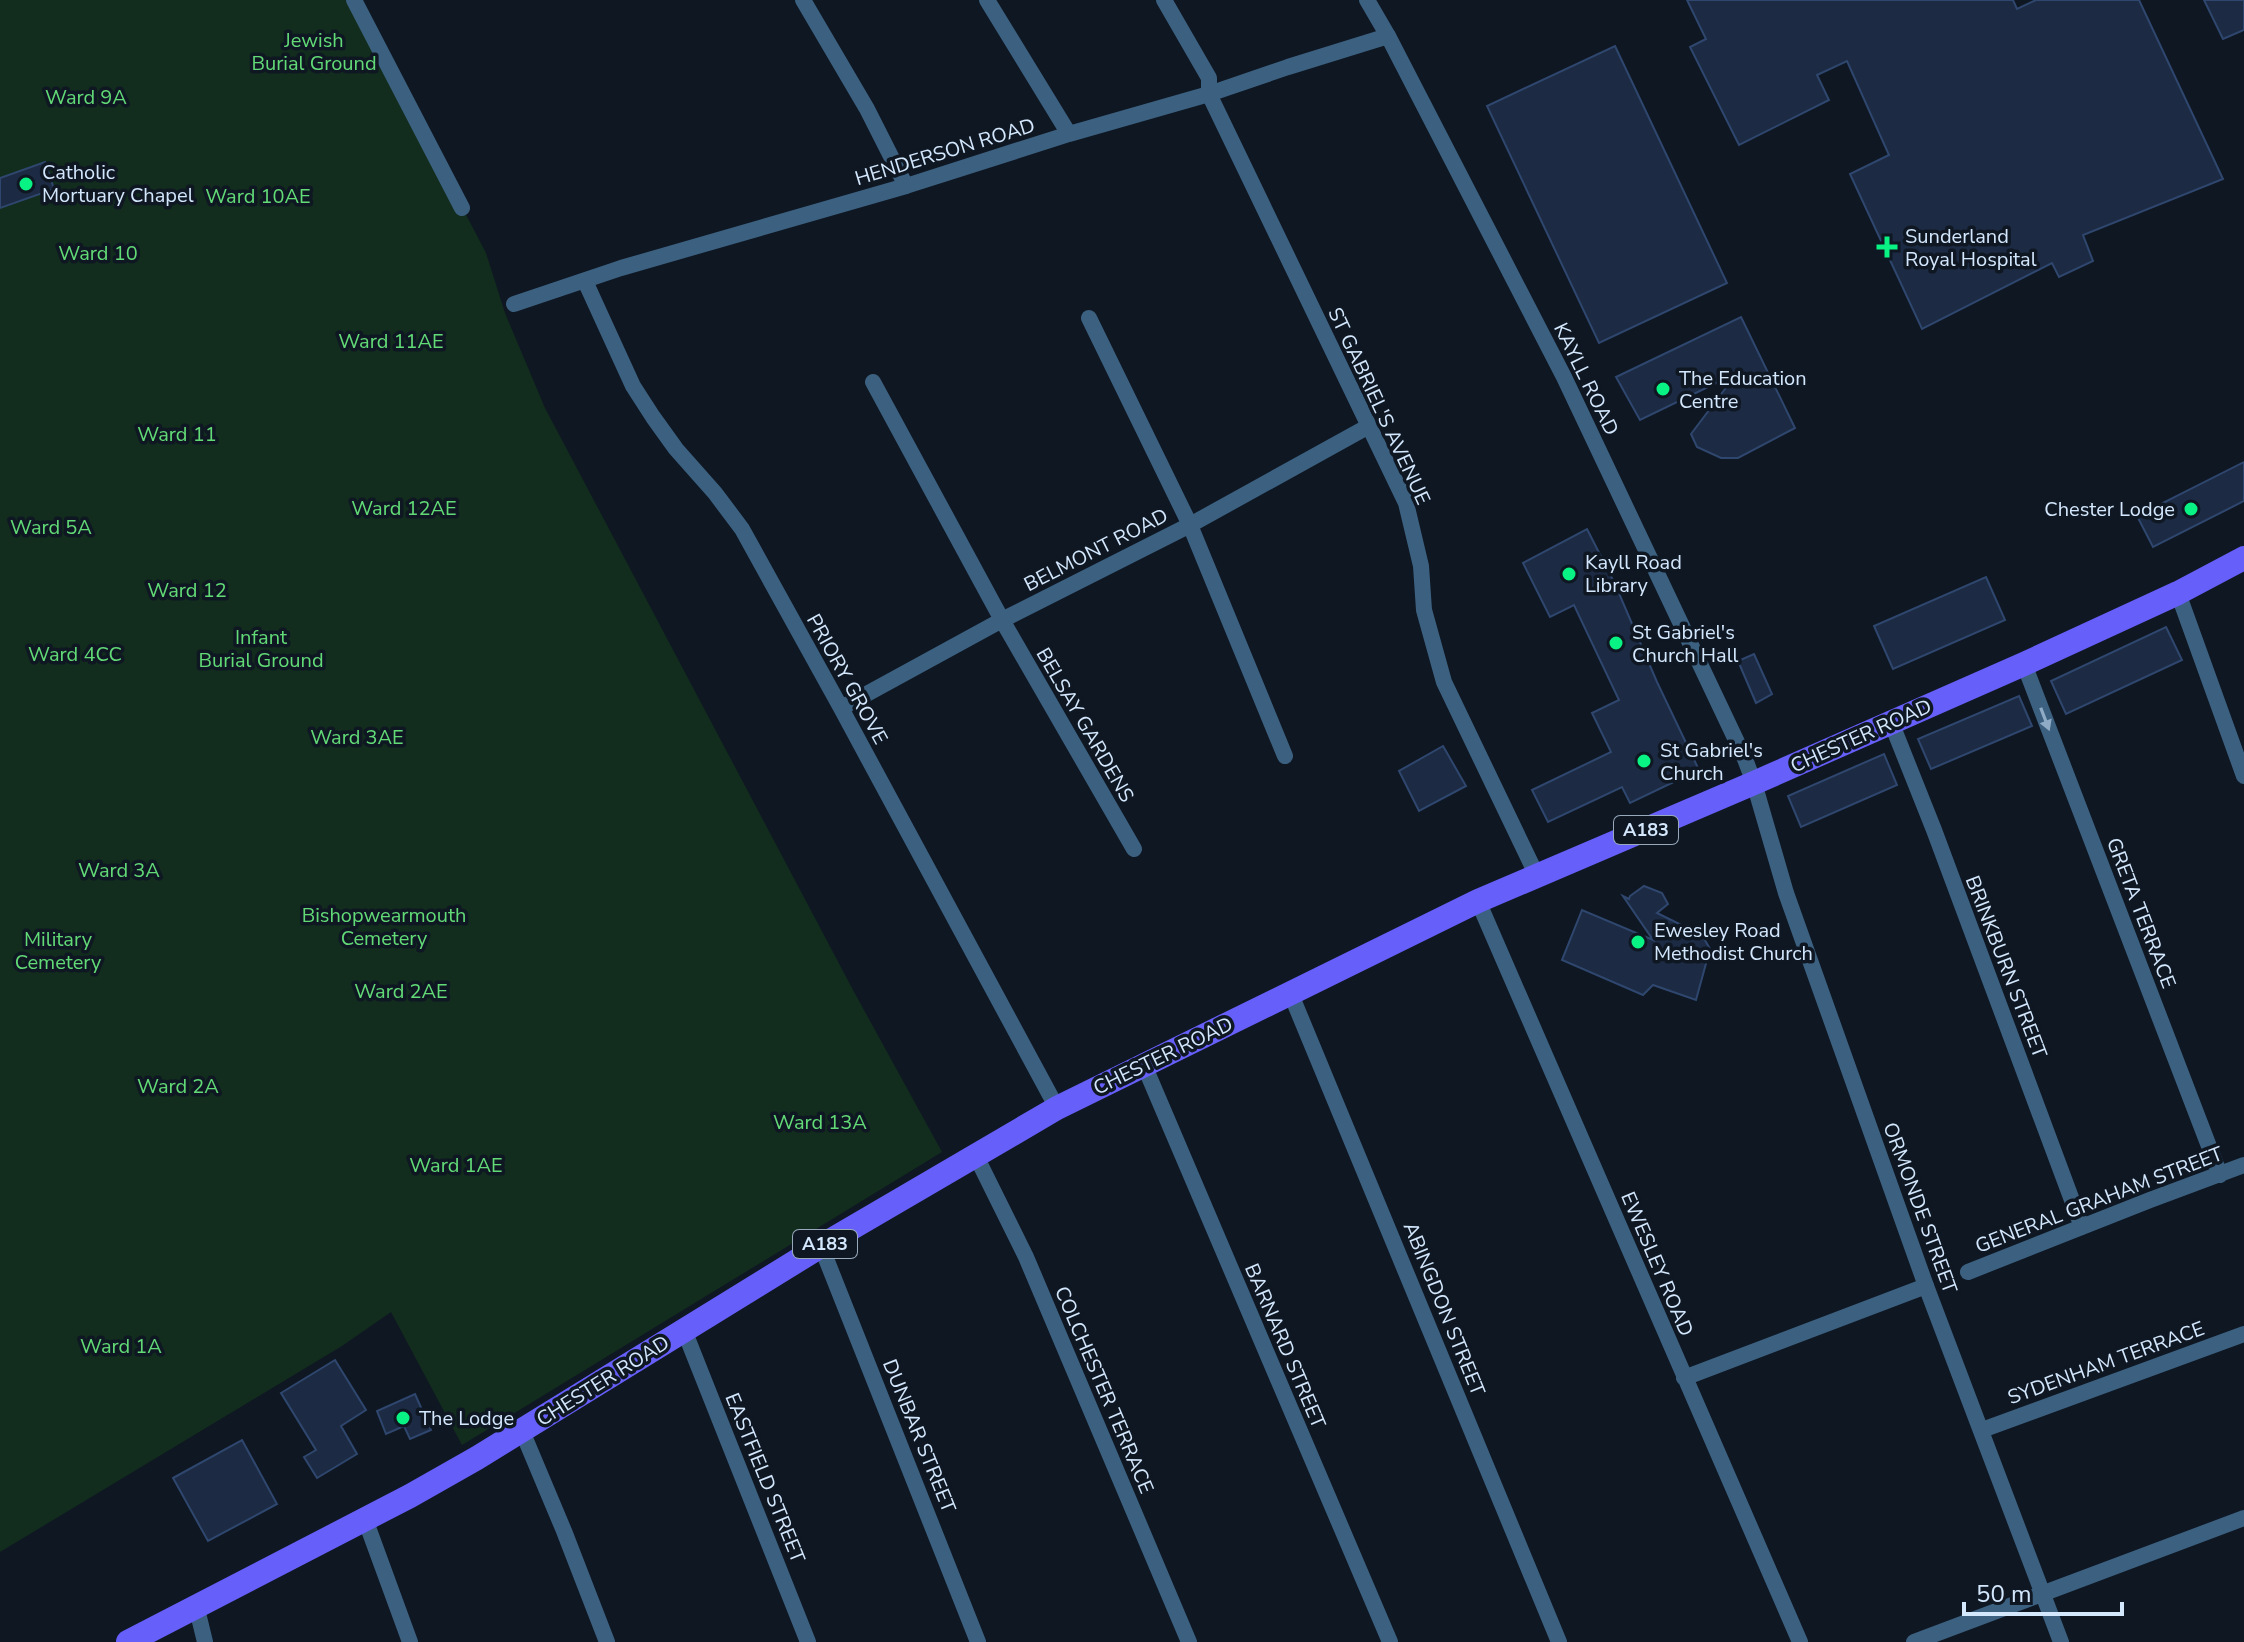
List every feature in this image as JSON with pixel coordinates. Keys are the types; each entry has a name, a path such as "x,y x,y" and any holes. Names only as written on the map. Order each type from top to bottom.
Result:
{"main road":[{"name":"CHESTER ROAD","path":"128,1642 410,1496 522,1431 821,1246 1057,1108 1478,901 2024,664 2178,593 2244,558"}],"street":[{"path":"354,0 462,208"},
{"path":"803,0 867,109 906,186"},
{"path":"987,0 1069,134"},
{"name":"ST GABRIEL'S AVENUE","path":"1164,0 1209,78 1209,94 1406,503 1421,566 1424,610 1444,682 1537,876"},
{"name":"KAYLL ROAD","path":"1367,0 1564,377 1754,783"},
{"name":"HENDERSON ROAD","path":"514,304 621,268 906,186 1388,36"},
{"name":"PRIORY GROVE","path":"585,281 633,386 660,428 742,529 1057,1108"},
{"path":"1089,318 1190,525 1285,756"},
{"name":"BELSAY GARDENS","path":"873,382 1002,620 1134,849"},
{"name":"BELMONT ROAD","path":"841,708 1002,620 1190,525 1369,426"},
{"path":"2178,593 2244,776"},
{"name":"GRETA TERRACE","path":"2024,664 2220,1175"},
{"name":"BRINKBURN STREET","path":"1891,722 2082,1227"},
{"name":"ORMONDE STREET","path":"1754,783 1786,893 1926,1286 2061,1642"},
{"name":"EWESLEY ROAD","path":"1478,901 1800,1642"},
{"name":"ABINGDON STREET","path":"1290,992 1559,1642"},
{"name":"BARNARD STREET","path":"1144,1065 1390,1642"},
{"name":"COLCHESTER TERRACE","path":"976,1156 1026,1257 1189,1642"},
{"name":"GENERAL GRAHAM STREET","path":"1968,1272 2244,1165"},
{"name":"DUNBAR STREET","path":"821,1246 978,1642"},
{"path":"1684,1378 1926,1286"},
{"name":"EASTFIELD STREET","path":"684,1330 808,1642"},
{"name":"SYDENHAM TERRACE","path":"1982,1430 2244,1334"},
{"path":"522,1431 607,1642"},
{"path":"1914,1642 2244,1518"},
{"path":"365,1519 410,1642"},
{"path":"196,1605 205,1642"}],"green space":[{"name":"Bishopwearmouth Cemetery","path":"0,0 354,0 486,253 505,313 545,408 942,1152 462,1445 391,1312 342,1346 0,1552"}],"building":[{"path":"1687,0 2013,0 2017,9 2036,0 2139,0 2223,179 2083,235 2093,261 2059,277 2052,263 1922,329 1850,174 1889,155 1847,61 1817,75 1829,100 1739,145 1690,47 1706,39"},
{"path":"2204,0 2244,0 2244,30 2223,39"},
{"path":"1615,46 1727,283 1599,343 1487,106"},
{"name":"Catholic Mortuary Chapel","path":"45,162 54,189 0,208 0,178"},
{"name":"The Education Centre","path":"1741,317 1795,428 1738,458 1721,458 1697,447 1691,434 1737,373 1640,420 1616,377"},
{"name":"Chester Lodge","path":"2244,462 2244,501 2153,547 2137,516"},
{"path":"1587,529 1699,770 1630,803 1622,787 1548,822 1532,790 1611,752 1592,713 1619,700 1574,605 1550,617 1523,563"},
{"path":"1986,577 2005,620 1893,669 1874,626"},
{"path":"2166,627 2182,660 2066,714 2051,681"},
{"path":"1754,654 1772,694 1756,703 1738,661"},
{"path":"2019,696 2032,726 1931,769 1918,739"},
{"path":"1443,746 1466,786 1419,811 1399,771"},
{"path":"1884,754 1897,785 1801,827 1788,796"},
{"name":"Ewesley Road Methodist Church","path":"1644,886 1662,893 1668,904 1657,913 1702,935 1710,949 1696,1000 1653,985 1643,995 1562,960 1582,910 1653,940 1623,896 1629,899"},
{"path":"335,1360 366,1410 341,1426 357,1454 317,1478 304,1457 316,1450 281,1393"},
{"name":"The Lodge","path":"415,1394 431,1430 410,1439 404,1426 386,1434 377,1411"},
{"path":"242,1440 277,1504 208,1541 173,1478"}],"place":[{"name":"Catholic Mortuary Chapel","path":"26,184"},
{"name":"Sunderland Royal Hospital","path":"1887,247"},
{"name":"The Education Centre","path":"1663,389"},
{"name":"Chester Lodge","path":"2191,509"},
{"name":"Kayll Road Library","path":"1569,574"},
{"name":"St Gabriel's Church Hall","path":"1616,643"},
{"name":"St Gabriel's Church","path":"1644,761"},
{"name":"Ewesley Road Methodist Church","path":"1638,942"},
{"name":"The Lodge","path":"403,1418"}],"park label":[{"name":"Jewish Burial Ground","path":"314,52"},
{"name":"Ward 9A","path":"86,97"},
{"name":"Ward 10AE","path":"258,196"},
{"name":"Ward 10","path":"98,253"},
{"name":"Ward 11AE","path":"391,341"},
{"name":"Ward 11","path":"177,434"},
{"name":"Ward 12AE","path":"404,508"},
{"name":"Ward 5A","path":"51,527"},
{"name":"Ward 12","path":"187,590"},
{"name":"Infant Burial Ground","path":"261,648"},
{"name":"Ward 4CC","path":"75,654"},
{"name":"Ward 3AE","path":"357,737"},
{"name":"Ward 3A","path":"119,870"},
{"name":"Military Cemetery","path":"58,950"},
{"name":"Ward 2AE","path":"401,991"},
{"name":"Ward 2A","path":"178,1086"},
{"name":"Ward 13A","path":"820,1122"},
{"name":"Ward 1AE","path":"456,1165"},
{"name":"Ward 1A","path":"121,1346"}]}
